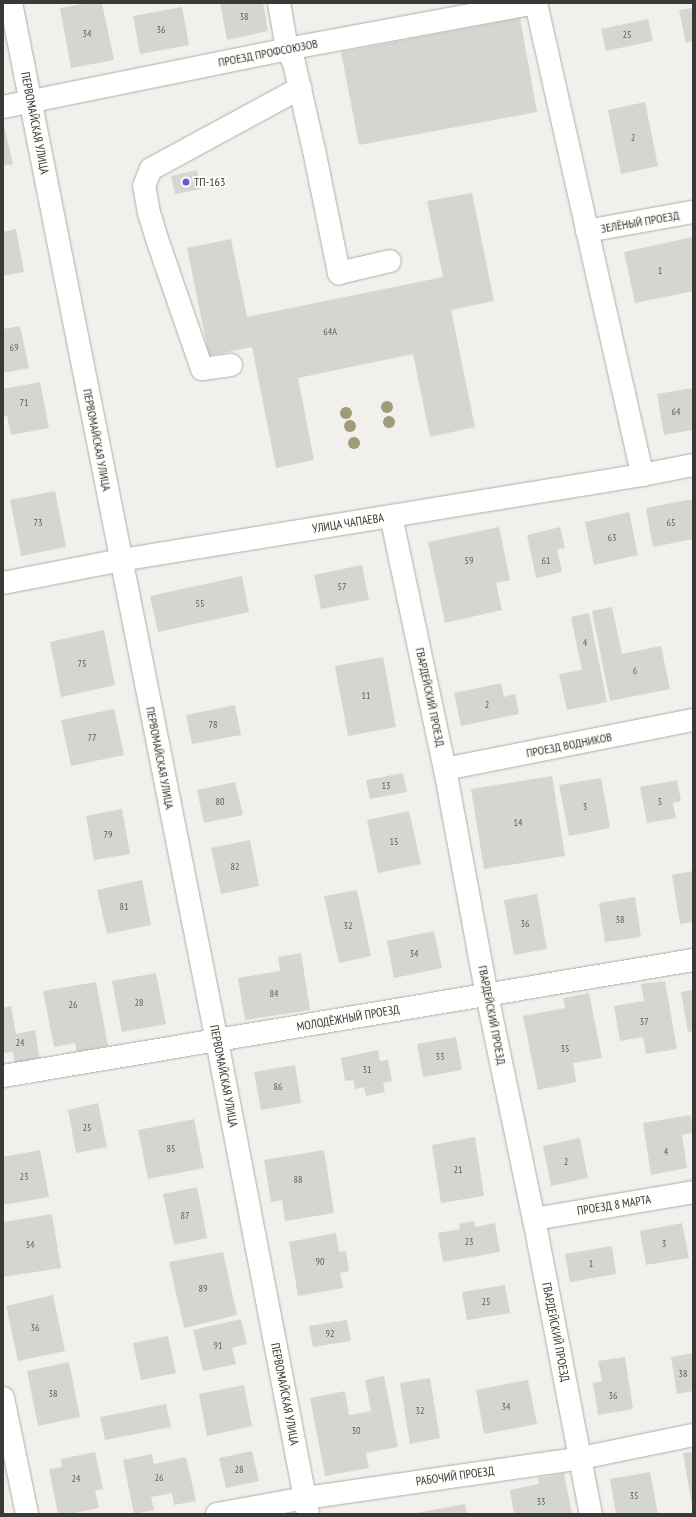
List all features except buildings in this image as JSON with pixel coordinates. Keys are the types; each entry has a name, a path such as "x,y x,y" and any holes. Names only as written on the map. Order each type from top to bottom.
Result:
{"street":[{"name":"ПЕРВОМАЙСКАЯ УЛИЦА","path":"11,3 217,1040 307,1506"},
{"path":"279,3 287,49 294,63 300,88 339,273 390,262"},
{"name":"ПРОЕЗД ПРОФСОЮЗОВ","path":"3,107 287,49 535,3"},
{"path":"535,3 642,476"},
{"path":"231,366 202,370 155,232 144,186 151,169 300,88"},
{"name":"ЗЕЛЁНЫЙ ПРОЕЗД","path":"587,231 693,212"},
{"name":"УЛИЦА ЧАПАЕВА","path":"3,583 121,560 642,476 693,465"},
{"name":"ГВАРДЕЙСКИЙ ПРОЕЗД","path":"392,516 445,769 487,995 534,1219 591,1514"},
{"name":"ПРОЕЗД ВОДНИКОВ","path":"445,769 693,720"},
{"name":"МОЛОДЁЖНЫЙ ПРОЕЗД","path":"3,1076 693,960"},
{"name":"ПРОЕЗД 8 МАРТА","path":"534,1219 693,1192"},
{"path":"3,1398 27,1514"},
{"name":"РАБОЧИЙ ПРОЕЗД","path":"217,1514 307,1506 581,1458 693,1435"}],"place":[{"name":"ТП-163","path":"186,182"}]}
